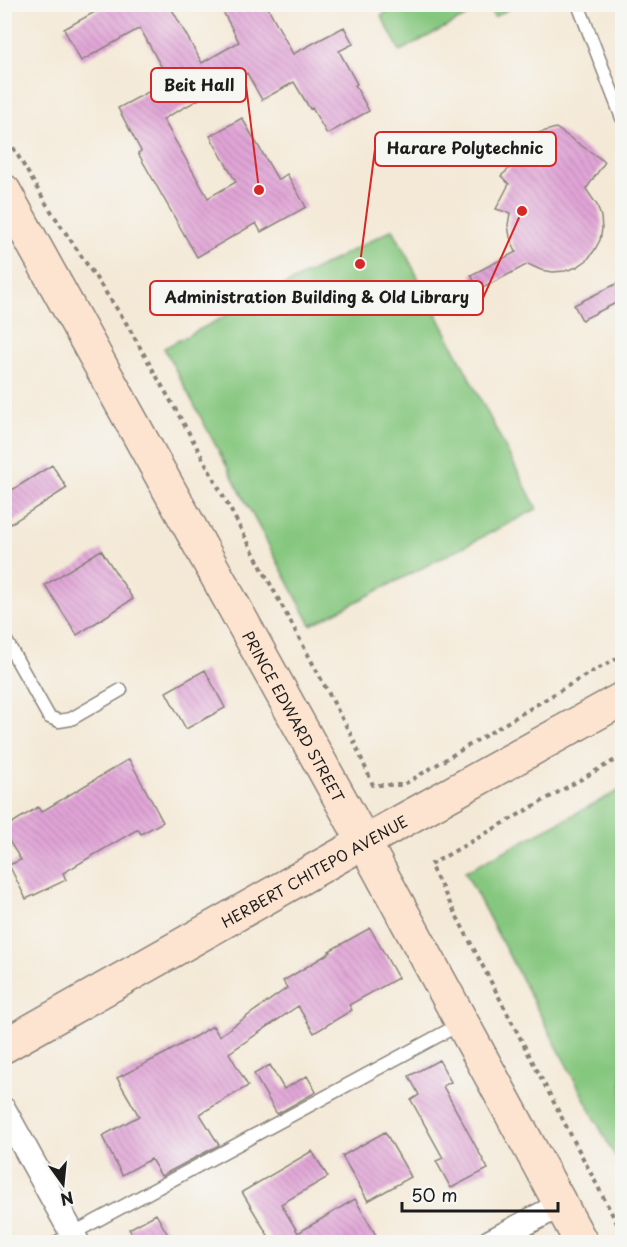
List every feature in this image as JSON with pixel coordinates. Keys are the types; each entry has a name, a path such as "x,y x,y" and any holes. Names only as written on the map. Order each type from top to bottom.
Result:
{"main road":[{"name":"PRINCE EDWARD STREET","path":"4,191 364,842 581,1242"},
{"name":"HERBERT CHITEPO AVENUE","path":"4,1046 622,699"}],"street":[{"path":"4,1110 69,1240"},
{"path":"489,1242 560,1204"}],"lane":[{"path":"578,4 622,118"},
{"path":"4,637 50,717 59,722 71,719 120,690"},
{"path":"69,1240 462,1023"}],"path":[{"path":"4,132 47,206 125,321 189,433 352,737 373,785 403,785 586,675 622,656"},
{"path":"622,756 430,865 622,1233"}],"green space":[{"path":"463,4 469,15 400,51 381,15 402,5"},
{"path":"487,5 516,5 494,17"},
{"path":"393,229 537,509 311,625 164,348"},
{"path":"622,789 622,1170 465,872"}],"building":[{"path":"109,4 169,4 202,63 239,42 219,4 266,4 293,54 344,27 353,44 339,51 369,111 327,134 294,82 262,100 247,73 163,119 208,198 236,182 210,136 242,118 278,180 287,174 306,207 261,232 256,223 197,257 138,153 141,151 118,108 169,81 140,28 81,61 64,29"},
{"path":"556,128 605,162 586,189 597,205 601,217 600,240 587,260 577,267 553,272 528,264 479,290 471,275 516,252 508,225 510,213 496,209 509,184 501,176 519,160 513,140"},
{"path":"622,281 622,300 582,320 574,305"},
{"path":"52,465 67,488 4,528 4,495"},
{"path":"101,550 133,599 77,635 45,585"},
{"path":"205,670 225,708 186,729 166,692"},
{"path":"129,759 163,822 141,834 138,829 63,873 66,880 26,899 9,865 21,860 4,833 4,828 38,807 41,812"},
{"path":"370,928 398,978 349,1005 352,1010 314,1033 298,1006 229,1053 248,1086 200,1114 219,1145 161,1176 151,1159 122,1175 102,1136 139,1116 117,1078 213,1026 219,1036 287,988 283,981"},
{"path":"439,1060 451,1082 443,1086 488,1169 451,1188 436,1161 443,1158 411,1100 419,1095 409,1076"},
{"path":"270,1065 284,1089 307,1076 316,1092 277,1114 254,1074"},
{"path":"385,1132 411,1177 368,1201 342,1156"},
{"path":"312,1151 328,1177 281,1204 298,1233 355,1199 380,1242 272,1242 242,1192"},
{"path":"156,1214 172,1242 137,1242 129,1229"}],"place":[{"name":"Beit Hall","path":"259,190"},
{"name":"Administration Building & Old Library","path":"522,211"},
{"name":"Harare Polytechnic","path":"360,264"}]}
